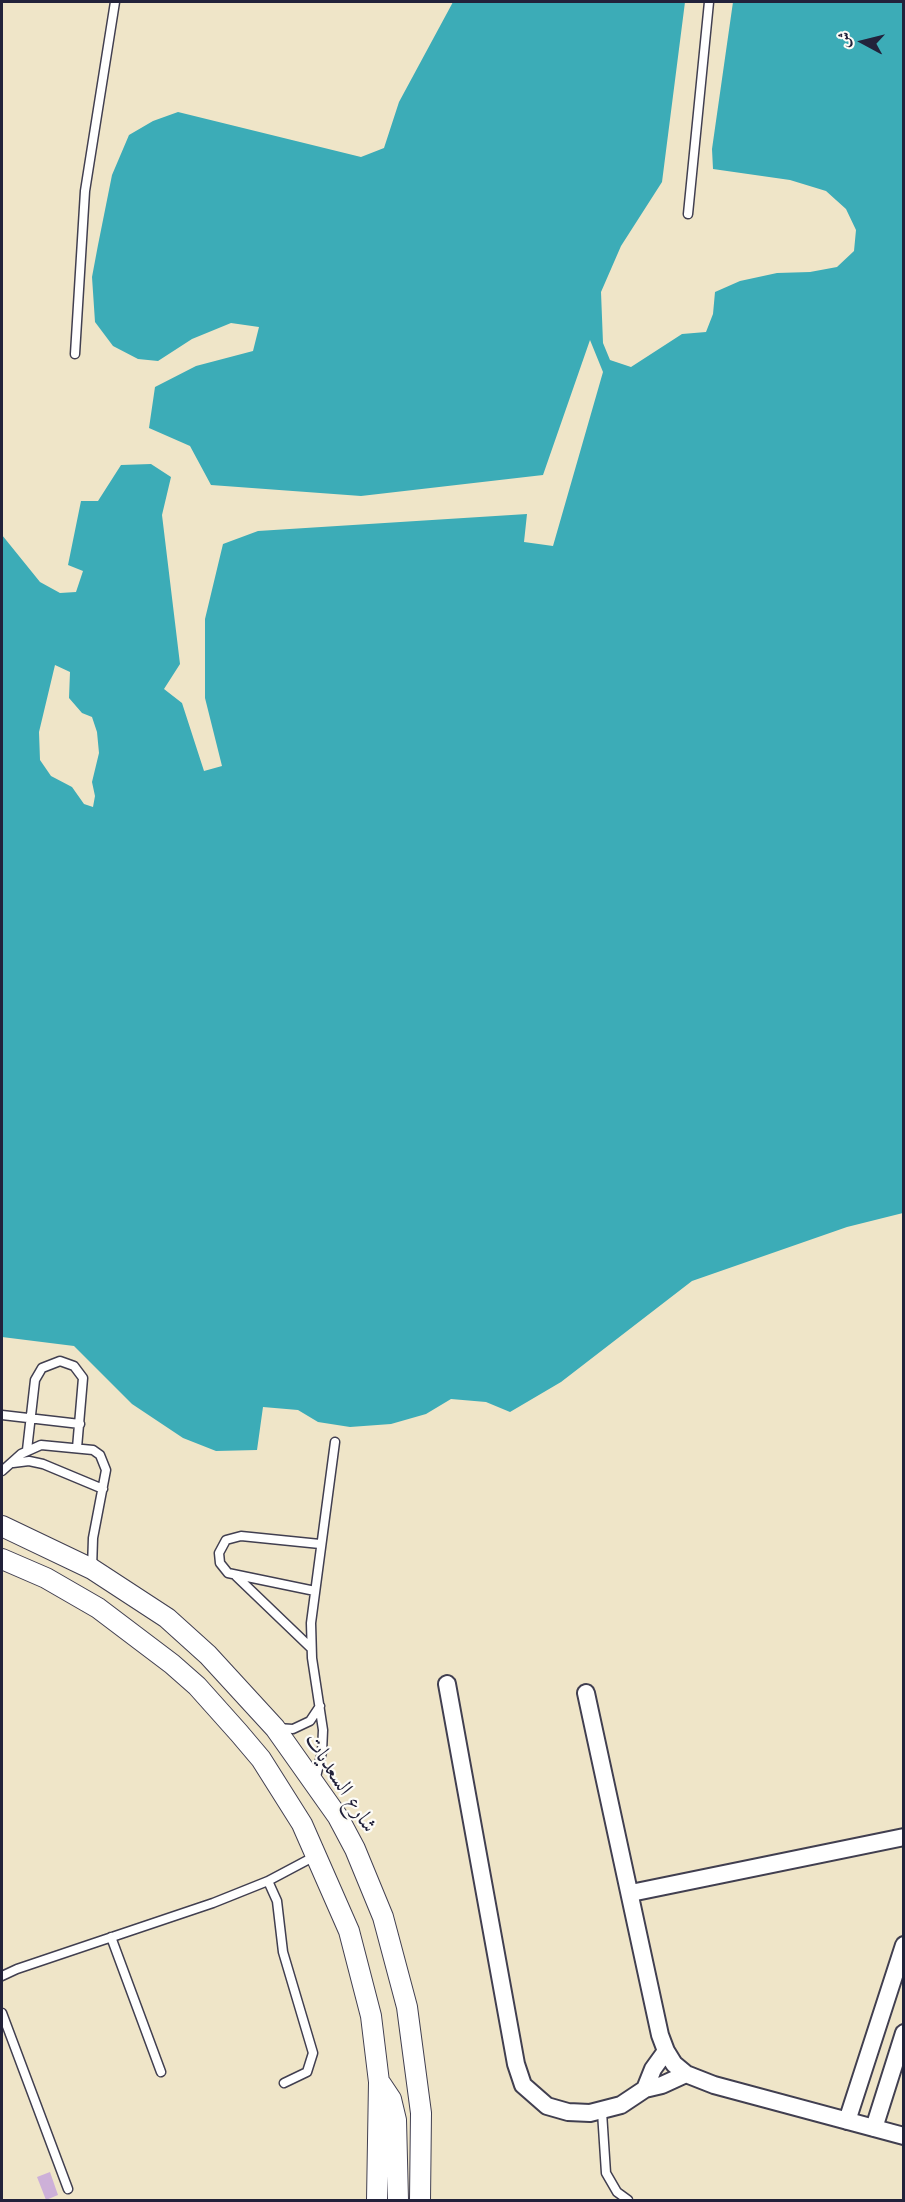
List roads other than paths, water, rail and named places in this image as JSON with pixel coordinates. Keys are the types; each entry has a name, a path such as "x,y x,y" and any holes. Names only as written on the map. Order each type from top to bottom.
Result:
{"street":[{"name":"شارع السعديات","path":"2,1527 92,1569 167,1618 208,1655 275,1728 315,1781 338,1817 383,1917 407,2007 421,2113 420,2200"},
{"path":"2,1559 46,1578 98,1608 147,1643 197,1686 261,1760 283,1792 317,1855 349,1931 363,1980 371,2016 379,2082 376,2200"},
{"path":"447,1684 519,2074 530,2094 547,2106 568,2112 602,2112 621,2105 645,2089 662,2085 686,2074"},
{"path":"586,1693 666,2052 686,2074 714,2085 903,2136"},
{"path":"631,1893 903,1837"},
{"path":"847,2121 903,1945"},
{"path":"874,2128 903,2033"},
{"path":"645,2089 653,2069 666,2052"},
{"path":"379,2082 391,2099 396,2120 398,2200"}],"lane":[{"path":"75,354 85,191 116,2"},
{"path":"688,214 710,2"},
{"path":"27,1450 38,1374 47,1364 60,1361 74,1366 83,1378 77,1448"},
{"path":"2,1414 80,1424"},
{"path":"315,1781 323,1742 321,1706 311,1648 320,1544 335,1442"},
{"path":"2,1472 27,1450 48,1445 93,1450 104,1459 106,1470 93,1538 92,1569"},
{"path":"13,1463 28,1461 43,1464 103,1490"},
{"path":"311,1648 235,1576 223,1568 220,1560 222,1546 233,1537 320,1544"},
{"path":"235,1576 315,1591"},
{"path":"275,1728 284,1730 300,1726 310,1721 321,1706"},
{"path":"2,1976 213,1903 268,1881 317,1855"},
{"path":"268,1881 277,1901 283,1952 313,2053 307,2072 284,2083"},
{"path":"111,1937 161,2072"},
{"path":"2,2013 68,2189"},
{"path":"602,2112 606,2173 617,2192 628,2200"}],"water":[{"path":"453,2 685,2 662,182 621,246 601,292 603,343 610,360 631,367 682,334 706,332 713,314 715,292 740,281 777,273 810,272 837,267 854,251 856,230 846,209 826,191 790,180 713,169 712,149 733,2 903,2 903,1213 847,1227 692,1281 561,1382 510,1412 486,1402 451,1399 426,1414 391,1424 350,1427 318,1422 298,1410 263,1407 257,1450 216,1451 183,1438 132,1404 74,1346 2,1337 2,535 40,582 60,593 76,592 83,571 68,565 81,501 98,501 121,465 151,464 171,477 162,515 180,664 164,689 182,703 204,771 222,766 205,698 205,619 223,544 258,531 527,514 524,542 553,546 603,372 590,340 543,475 361,496 211,485 190,446 149,428 155,387 196,366 253,351 259,327 231,323 192,339 158,361 138,359 113,346 95,322 92,277 112,175 129,135 153,121 178,112 361,157 384,148 399,102","holes":["55,665 70,672 69,698 82,713 92,717 97,732 99,753 92,782 95,796 93,807 84,804 72,787 51,776 40,760 39,732"]}]}
